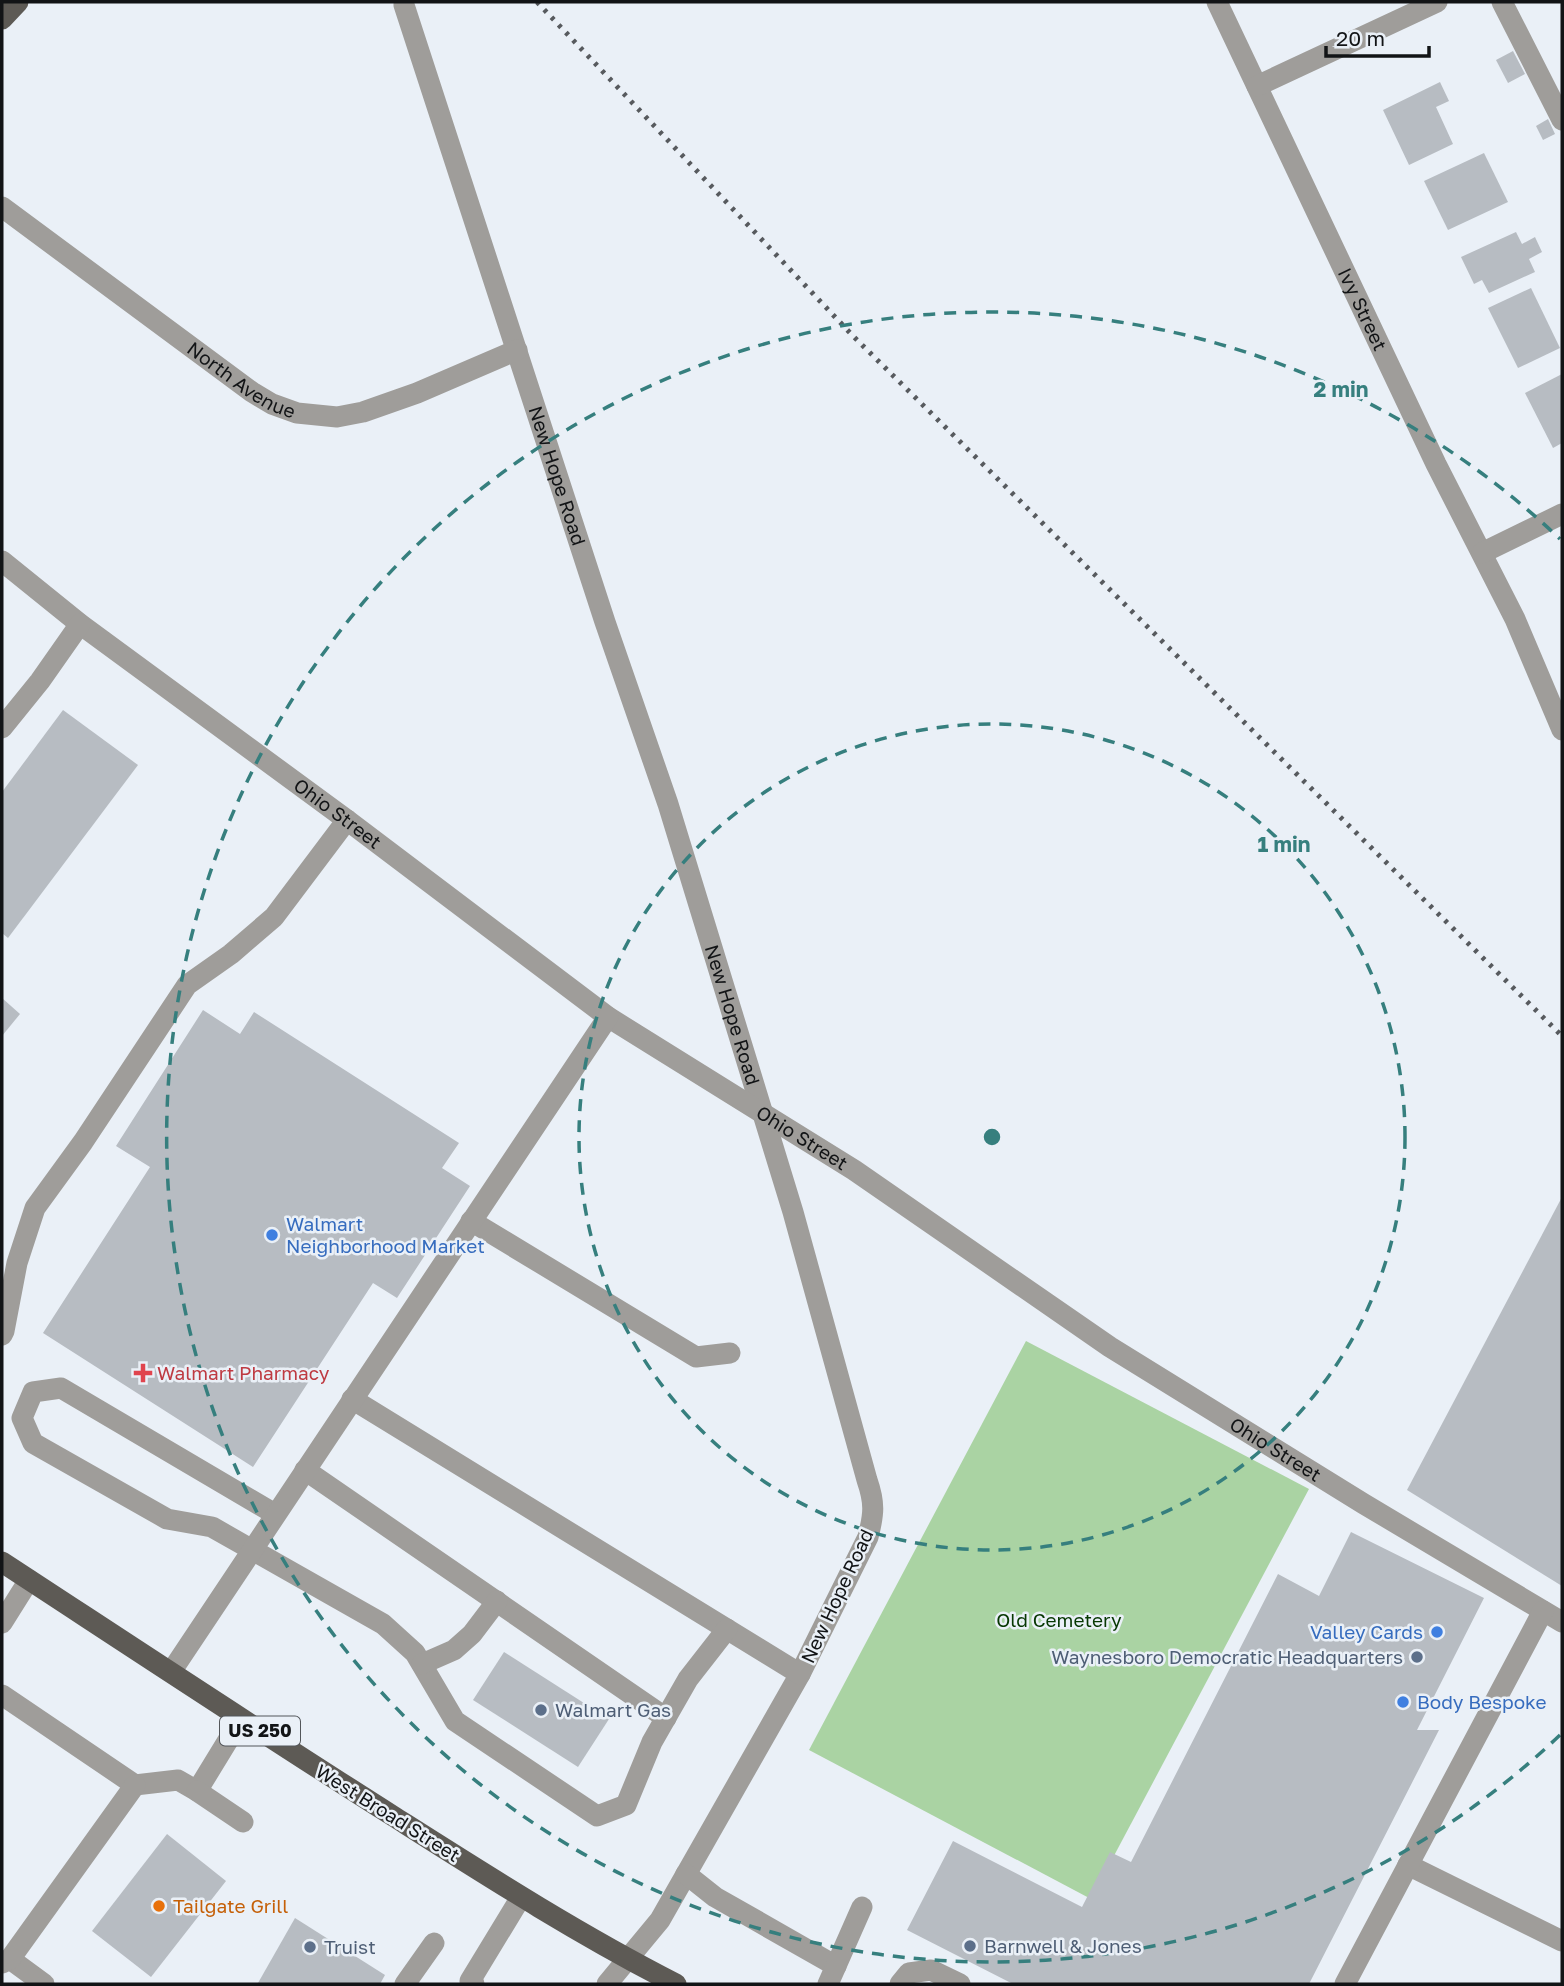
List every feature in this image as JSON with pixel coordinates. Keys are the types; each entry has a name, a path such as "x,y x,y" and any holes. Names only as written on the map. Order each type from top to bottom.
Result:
{"main road":[{"path":"2,19 18,2"},
{"name":"West Broad Street","path":"2,1562 241,1719 521,1897 676,1984"}],"street":[{"name":"Ivy Street","path":"1217,2 1436,464 1515,619 1562,730"},
{"path":"1257,86 1437,2"},
{"path":"1502,2 1562,120"},
{"name":"New Hope Road","path":"404,5 605,622 668,804 793,1212 873,1498 873,1518 868,1537 800,1674 660,1920 607,1984"},
{"name":"North Avenue","path":"2,206 252,392 272,404 297,413 337,416 363,412 416,393 517,350"},
{"path":"1482,553 1562,514"},
{"name":"Ohio Street","path":"2,561 80,624 347,820 608,1017 854,1170 1110,1346 1364,1504 1562,1622"},
{"path":"2,728 40,681 80,624"},
{"path":"2,1335 17,1263 35,1208 83,1142 187,985 231,954 274,917 347,820"},
{"path":"171,1672 608,1017"},
{"path":"471,1221 696,1357 730,1353"},
{"path":"275,1514 61,1388 33,1392 22,1418 33,1443 167,1519 212,1527 383,1624 415,1653 456,1721 597,1816 626,1805 652,1742 688,1679 727,1629"},
{"path":"352,1399 800,1674"},
{"path":"305,1470 666,1718"},
{"path":"2,1623 29,1580"},
{"path":"422,1664 454,1650 472,1634 497,1601"},
{"path":"1345,1984 1543,1611"},
{"path":"2,1695 135,1785 178,1780 243,1822"},
{"path":"197,1791 241,1719"},
{"path":"44,1984 6,1961 135,1785"},
{"path":"1408,1865 1562,1941"},
{"path":"686,1874 715,1897 832,1975 862,1907"},
{"path":"474,1984 470,1981 521,1897"},
{"path":"405,1984 434,1943"},
{"path":"900,1984 909,1973 931,1970 960,1984"}],"green space":[{"name":"Old Cemetery","path":"1026,1341 1309,1489 1091,1899 809,1750"}],"building":[{"path":"1513,51 1525,74 1508,83 1496,60"},
{"path":"1440,82 1449,101 1436,107 1453,144 1409,165 1383,110"},
{"path":"1548,119 1555,134 1543,140 1536,126"},
{"path":"1484,153 1508,202 1448,230 1424,181"},
{"path":"1516,232 1522,244 1535,237 1542,252 1529,259 1535,272 1489,293 1482,280 1474,284 1461,257"},
{"path":"1531,288 1560,348 1518,368 1488,308"},
{"path":"1562,374 1562,443 1553,448 1525,393"},
{"path":"63,710 138,765 8,938 2,933 2,792"},
{"path":"2,998 20,1014 2,1036"},
{"name":"Walmart Neighborhood Market","path":"203,1010 240,1034 254,1012 459,1143 442,1168 470,1186 397,1298 373,1283 253,1467 43,1333 150,1167 116,1146"},
{"path":"1562,1197 1562,1586 1407,1490"},
{"path":"1351,1532 1484,1598 1417,1730 1439,1730 1309,1984 1013,1984 907,1930 953,1841 1082,1907 1110,1852 1131,1862 1278,1574 1319,1596"},
{"name":"Walmart Gas","path":"504,1652 609,1719 578,1767 473,1700"},
{"path":"167,1834 226,1881 151,1977 92,1931"},
{"name":"Truist","path":"295,1918 385,1975 380,1984 258,1983"}],"railway":[{"path":"537,2 854,337 1562,1036"}],"place":[{"name":"Walmart Neighborhood Market","path":"272,1235"},
{"name":"Walmart Pharmacy","path":"143,1373"},
{"name":"Valley Cards","path":"1437,1632"},
{"name":"Waynesboro Democratic Headquarters","path":"1417,1657"},
{"name":"Body Bespoke","path":"1403,1702"},
{"name":"Walmart Gas","path":"541,1710"},
{"name":"Tailgate Grill","path":"159,1906"},
{"name":"Barnwell & Jones","path":"970,1946"},
{"name":"Truist","path":"310,1947"}]}
